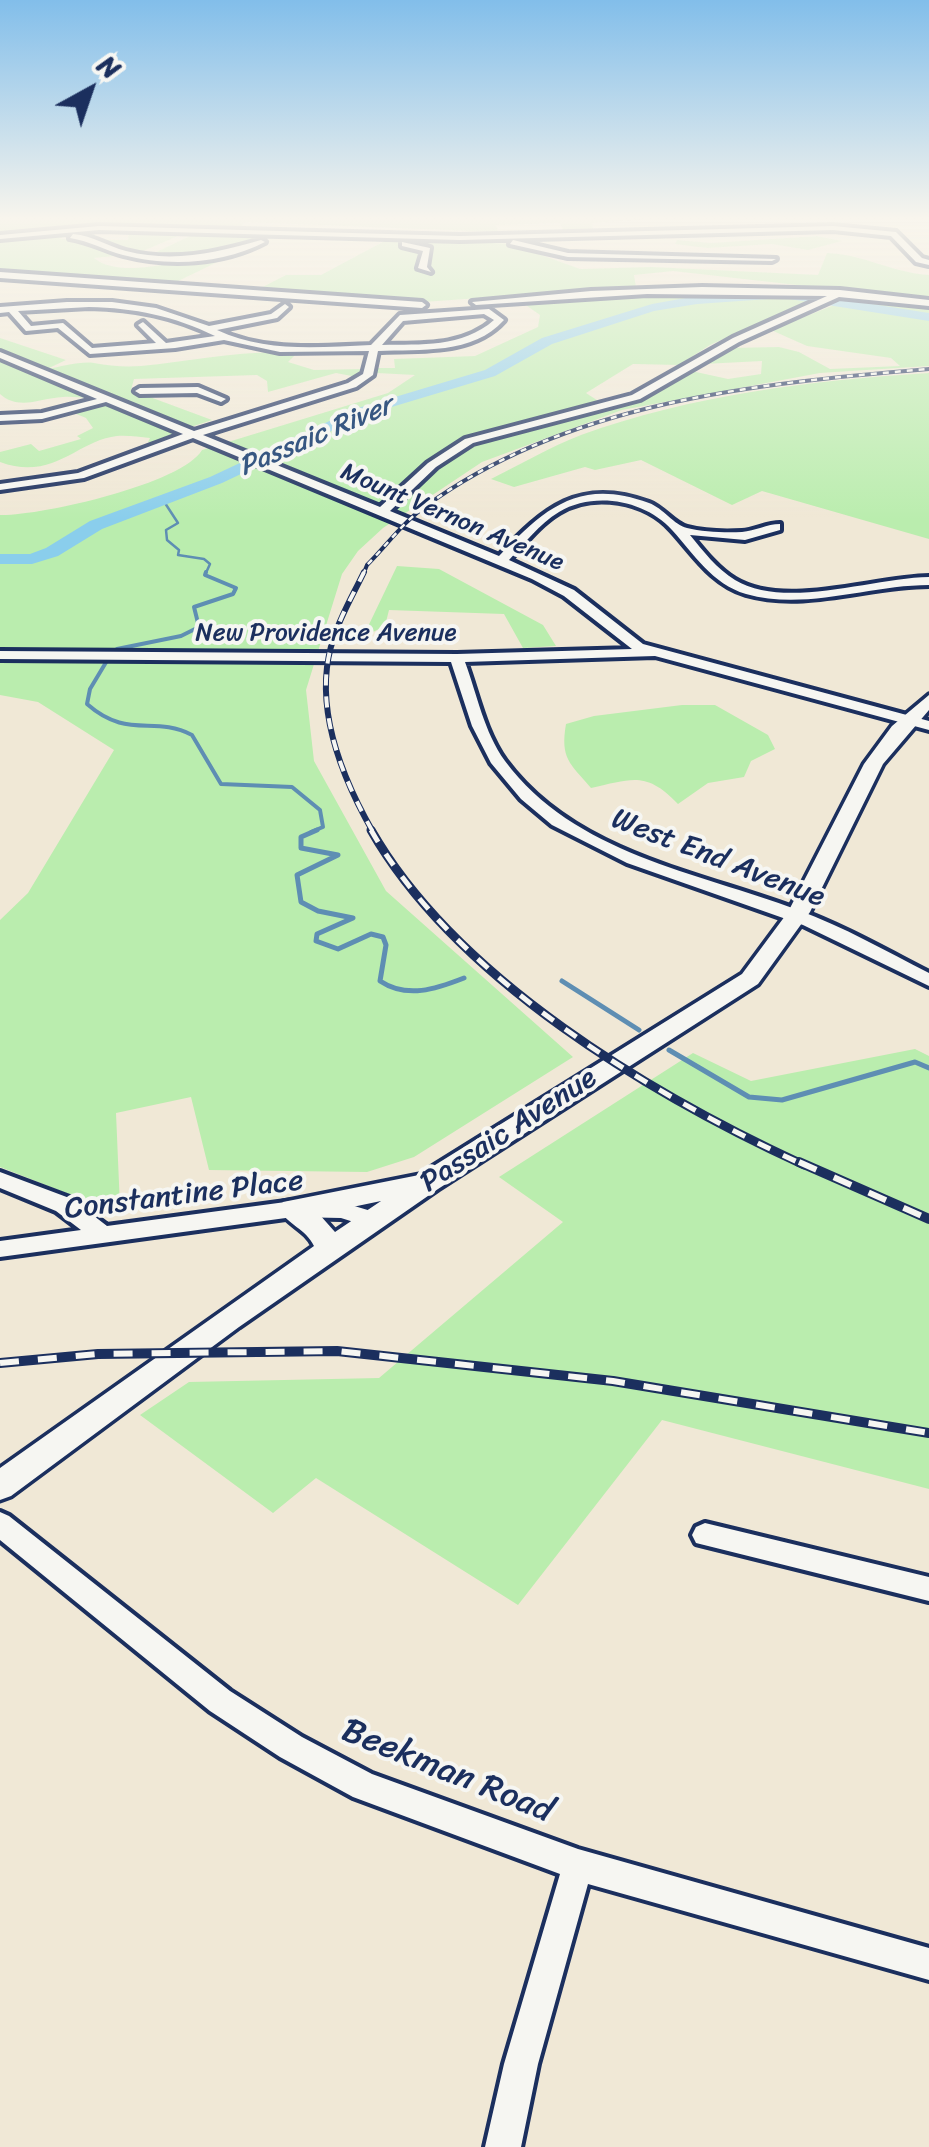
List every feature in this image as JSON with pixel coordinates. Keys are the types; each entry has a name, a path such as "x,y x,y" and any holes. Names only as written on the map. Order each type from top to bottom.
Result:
{"main road":[{"name":"Passaic Avenue","path":"0,1486 229,1319 428,1182 726,997 766,962 796,915 875,758 905,720 929,700"},
{"path":"293,1209 428,1182"},
{"path":"293,1209 319,1228 330,1252"}],"street":[{"path":"18,319 29,329 60,326 84,349 192,347 223,337"},
{"path":"181,319 223,337 281,349 455,344 489,329 497,319"},
{"path":"208,329 258,319"},
{"path":"0,487 80,476 193,434 358,383 370,373 374,348 399,319"},
{"path":"382,512 432,465 469,441 636,398 736,340 782,319"},
{"path":"143,325 164,346"},
{"path":"110,350 123,363"},
{"name":"Mount Vernon Avenue","path":"0,355 501,561 569,592 626,640 652,652"},
{"path":"140,392 198,390 221,399"},
{"path":"0,418 52,414 107,399"},
{"path":"501,561 555,509 606,499 642,504 663,514 724,579 761,594 814,596 882,582 929,581"},
{"path":"679,531 744,536 764,534 776,527"},
{"path":"652,652 929,726"},
{"name":"New Providence Avenue","path":"0,655 457,658 652,652"},
{"name":"West End Avenue","path":"457,658 488,746 516,785 537,804 592,841 796,915 929,980"},
{"path":"0,1180 64,1205 102,1234"},
{"name":"Constantine Place","path":"0,1249 293,1209 341,1210 374,1220"},
{"name":"Beekman Road","path":"0,1524 220,1701 291,1747 364,1786 578,1865 929,1964"},
{"path":"706,1535 929,1589"},
{"path":"502,2147 521,2064 578,1865"}],"green space":[{"path":"539,319 768,319 710,345 679,365 633,364 586,393 606,406 647,394 687,370 728,379 761,374 762,361 703,364 728,348 779,347 799,352 830,369 900,366 891,358 807,346 771,330 798,319 929,319 929,366 820,373 622,410 482,462 383,528 358,551 342,574 306,690 314,761 386,891 573,1057 414,1157 367,1172 209,1170 191,1097 116,1113 120,1207 104,1208 0,1167 0,920 28,893 114,750 38,702 0,695 0,515 76,504 140,486 189,463 202,450 388,393 415,375 377,373 377,368 395,368 394,359 475,356 538,327"},
{"path":"0,338 66,360 47,369 77,363 141,366 278,352 297,353 288,362 314,370 363,369 357,377 336,373 268,392 267,381 257,375 134,379 131,390 212,420 188,428 0,350"},
{"path":"0,359 96,397 22,403 7,399 0,394"},
{"path":"929,373 929,539 762,491 732,505 641,460 595,470 585,467 514,487 491,479 581,435 665,409 797,385"},
{"path":"107,403 183,433 158,443 129,436 103,439 35,467 0,462 0,452 31,444 39,451 81,439 77,436 93,428 86,418 74,413"},
{"path":"397,566 439,569 543,625 556,646 523,648 504,614 389,610 385,626 363,637"},
{"path":"715,705 768,735 775,749 751,761 744,777 708,783 678,804 657,786 638,780 591,788 568,760 564,745 566,724 594,716"},
{"path":"915,1049 929,1056 929,1489 662,1420 518,1605 316,1478 273,1513 140,1415 189,1382 379,1378 563,1222 499,1177 693,1053 751,1081"}],"waterway":[{"name":"Passaic River","path":"0,559 32,559 52,552 96,525 216,480 360,412 490,373 547,341 616,319"},
{"path":"163,500 178,523 166,530 167,540 179,550 178,555 204,559 210,564 205,575"},
{"path":"117,649 181,636 199,627 194,607 233,594 236,588 205,575"},
{"path":"108,659 90,689 87,704 115,721 178,729 192,735 221,784 292,787 320,810 323,827 311,832"},
{"path":"317,830 301,837 301,848 338,855 297,875 301,902 318,911 353,918 317,934 316,941 338,949 371,934 383,937 386,945 380,981 401,990 432,989 464,978"},
{"path":"562,981 639,1030"},
{"path":"669,1050 749,1097 782,1100 915,1062 929,1068"}],"railway":[{"path":"363,575 367,565 426,506 481,471 541,443 603,421 733,391 929,369"},
{"path":"364,572 334,637 326,687 333,738 341,763 373,832"},
{"path":"371,830 408,884 453,935 505,983 623,1068 745,1137 804,1165"},
{"path":"799,1162 929,1219"},
{"path":"0,1363 98,1354 337,1351 613,1381 929,1433"}]}
